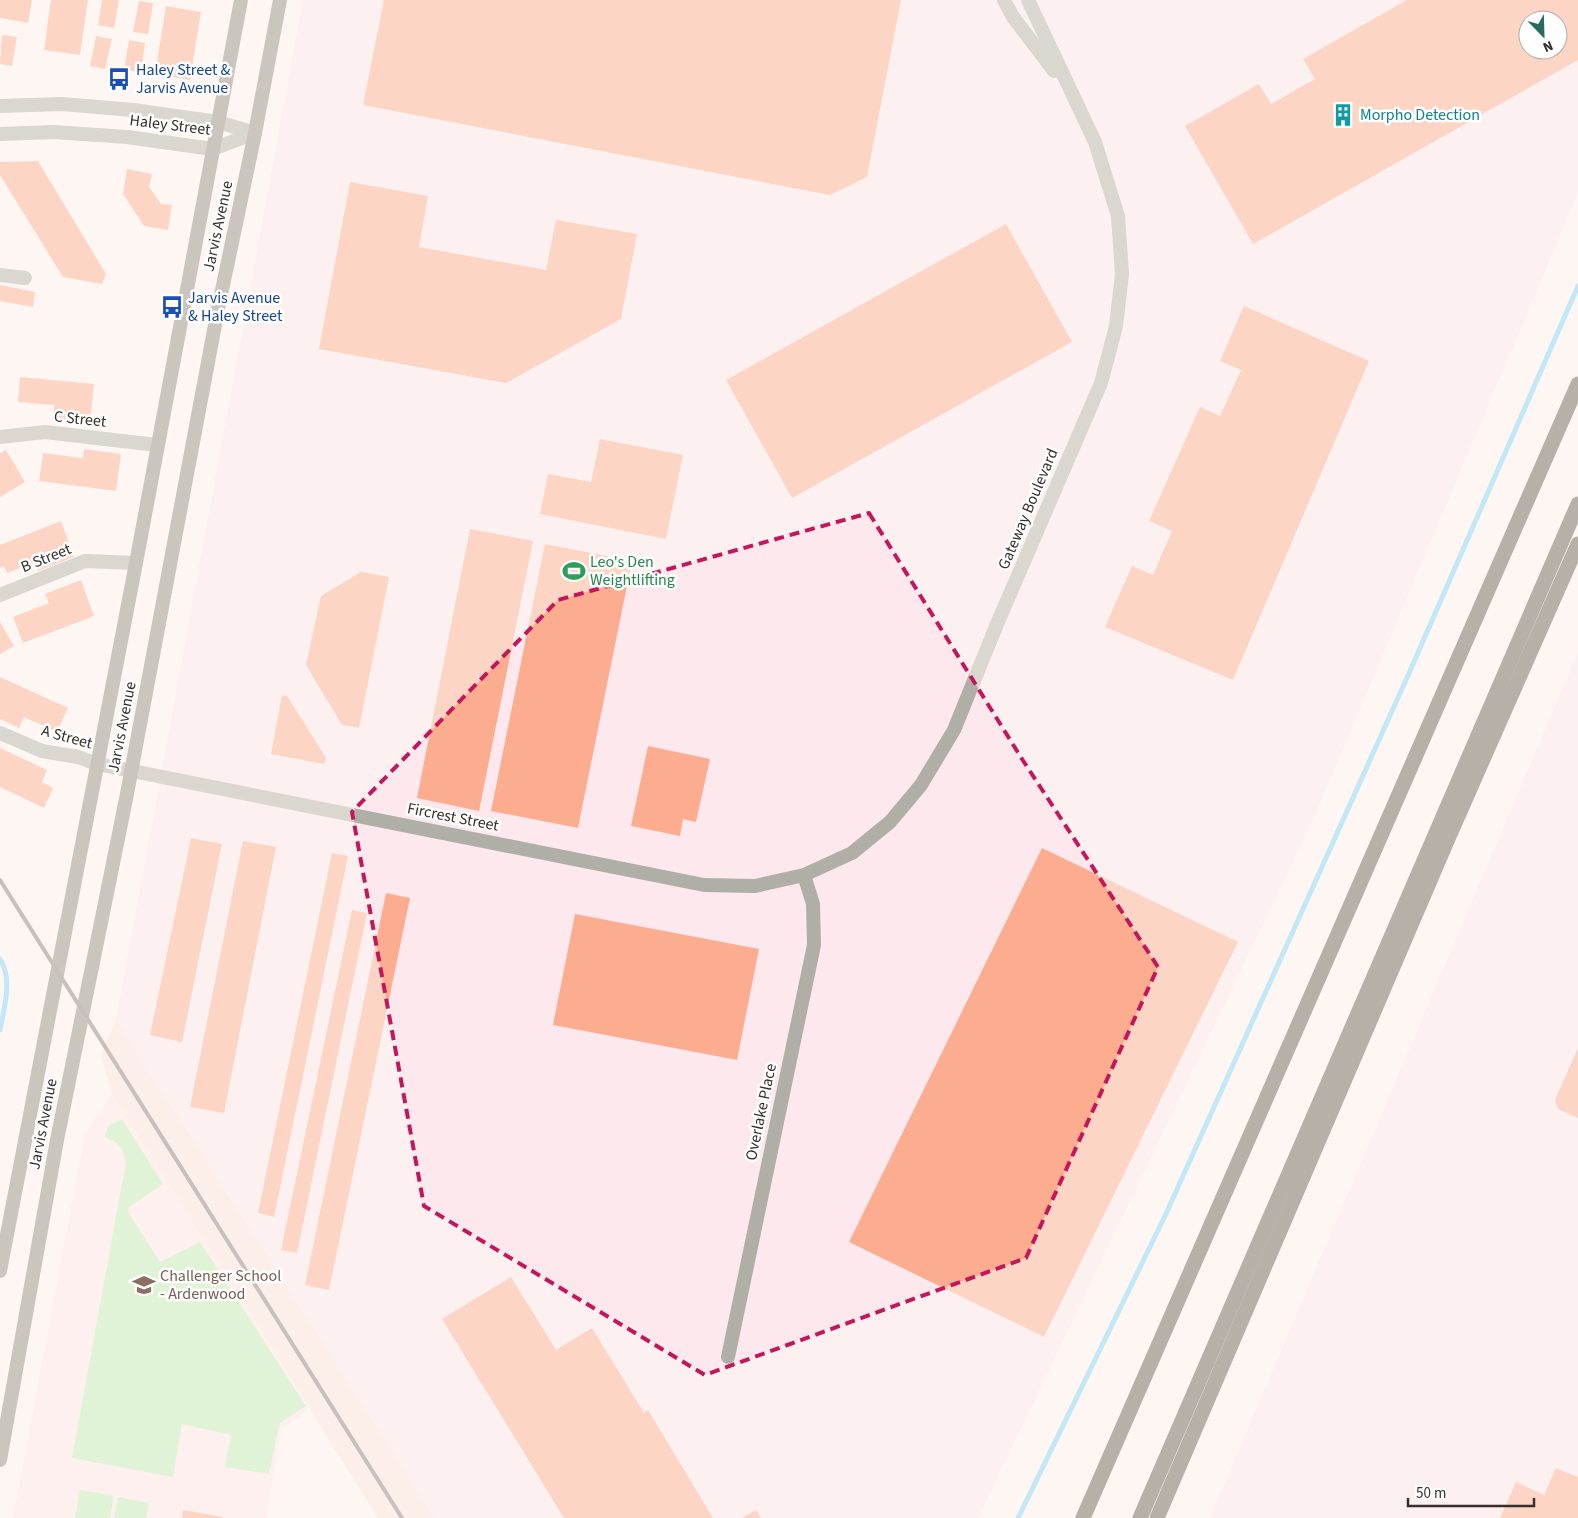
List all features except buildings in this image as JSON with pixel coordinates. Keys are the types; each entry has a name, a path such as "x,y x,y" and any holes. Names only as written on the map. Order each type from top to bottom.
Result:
{"highway":[{"path":"1083,1518 1578,384"},
{"path":"1140,1518 1578,504"},
{"path":"1158,1518 1447,841 1578,544"}],"main road":[{"name":"Jarvis Avenue","path":"0,1271 136,562 241,0"},
{"name":"Jarvis Avenue","path":"0,1460 57,1140 132,770 218,309 256,133 280,0"}],"street":[{"name":"Gateway Boulevard","path":"1004,0 1014,17 1071,93"},
{"name":"Gateway Boulevard","path":"804,875 852,852 890,822 926,777 954,730 997,624 1101,383 1116,326 1122,274 1118,216 1095,142 1028,0"},
{"name":"Haley Street","path":"0,106 62,104 133,110 218,122 256,133"},
{"name":"Haley Street","path":"0,134 54,132 127,137 213,149 256,133"},
{"path":"0,274 25,278"},
{"name":"C Street","path":"0,437 45,432 157,445"},
{"name":"B Street","path":"0,595 85,561 136,562"},
{"name":"A Street","path":"0,733 42,751 97,764"},
{"name":"Fircrest Street","path":"97,764 704,885 755,886 804,875"},
{"name":"Overlake Place","path":"728,1357 814,945 813,904 804,875"}],"highlighted area":[{"path":"869,513 1022,759 1158,967 1026,1258 705,1375 424,1206 352,812 558,600"}],"shaded area":[{"path":"303,0 1578,0 1578,193 1313,820 978,1518 435,1518 116,1020"},
{"path":"1578,652 1578,1518 1210,1518"},
{"path":"116,1020 435,1518 378,1518 112,1094 101,1054"},
{"name":"Challenger School - Ardenwood","path":"112,1094 309,1410 282,1428 266,1518 13,1518 85,1133"}],"green space":[{"path":"122,1119 163,1184 129,1207 128,1212 160,1262 200,1242 306,1406 280,1423 269,1474 225,1467 231,1435 182,1424 173,1477 72,1458 126,1162 119,1146 114,1141 105,1137 108,1126"},
{"path":"80,1490 114,1496 110,1518 75,1518"},
{"path":"118,1497 149,1503 146,1518 114,1518"}],"waterway":[{"path":"1018,1518 1165,1216 1410,671 1578,286"},
{"path":"0,959 4,967 7,984 0,1030"}],"railway":[{"path":"0,880 402,1518"}],"place":[{"name":"Haley Street & Jarvis Avenue","path":"119,79"},
{"name":"Morpho Detection","path":"1343,115"},
{"name":"Jarvis Avenue & Haley Street","path":"172,307"},
{"name":"Leo's Den Weightlifting","path":"574,571"},
{"name":"Challenger School - Ardenwood","path":"144,1285"}]}
